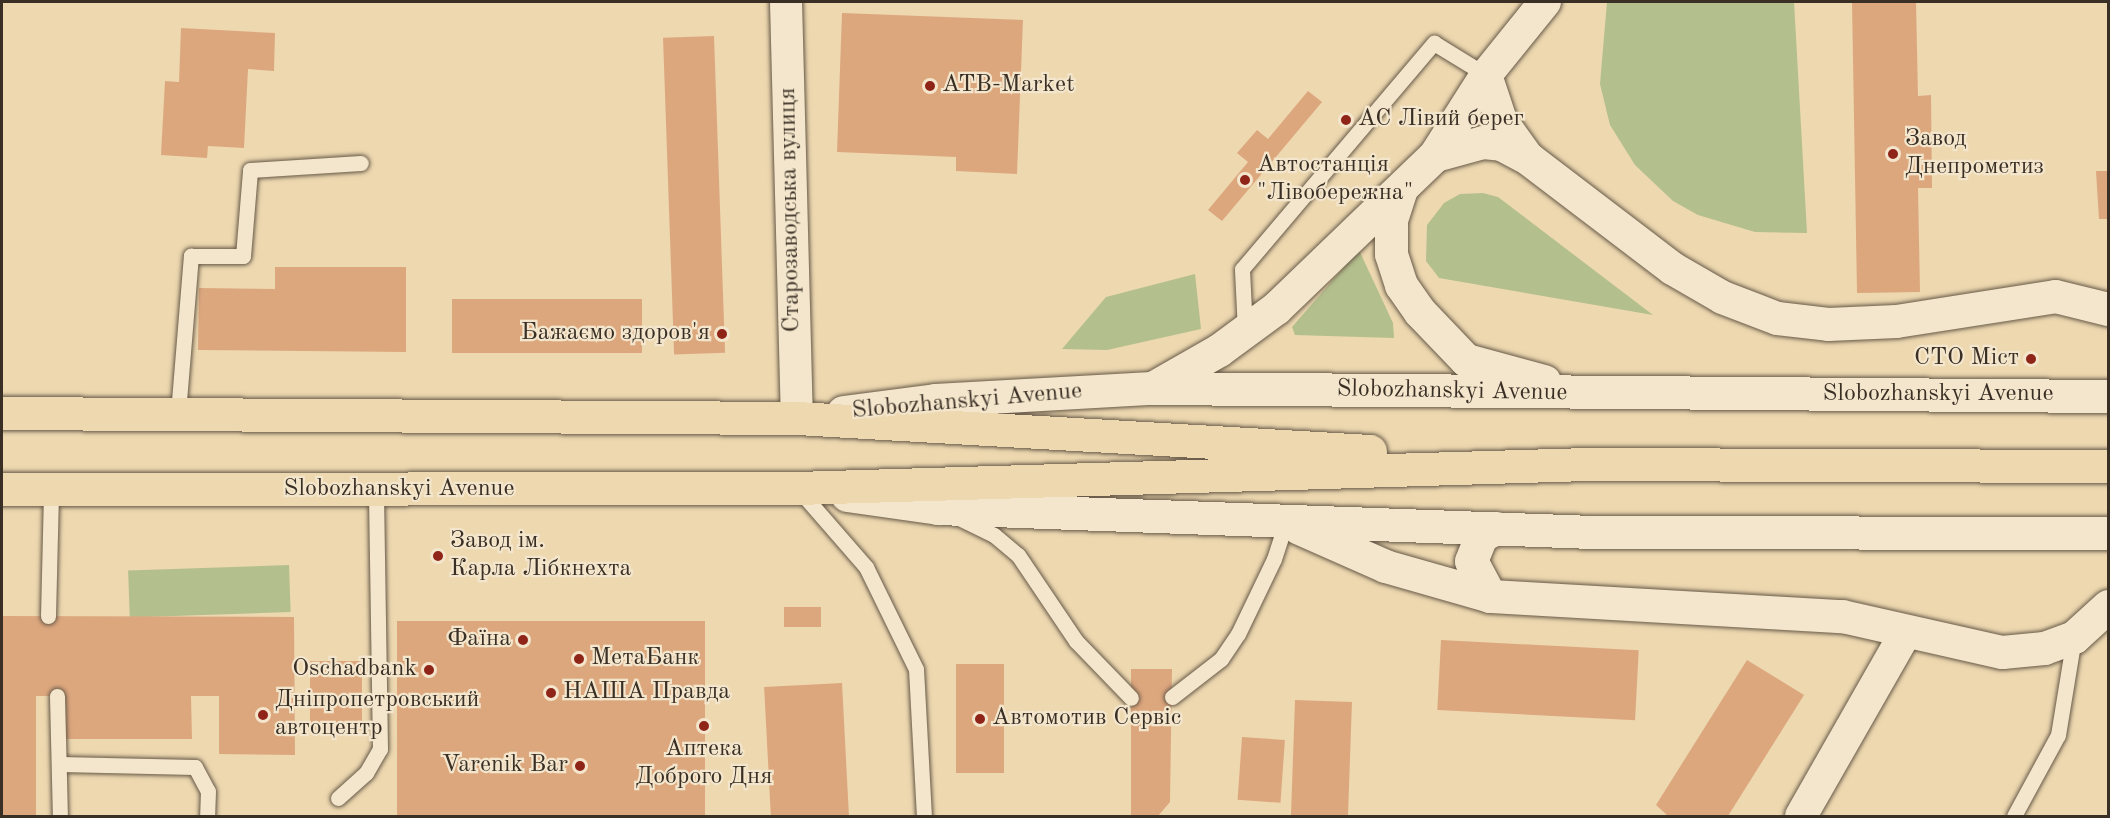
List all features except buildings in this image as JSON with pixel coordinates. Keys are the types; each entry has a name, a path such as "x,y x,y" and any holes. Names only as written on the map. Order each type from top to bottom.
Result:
{"main road":[{"path":"1152,388 1245,331 1401,189 1434,155 1483,142 1501,144 1529,159 1672,268 1722,297 1777,318 1828,324 1896,321 2055,296 2109,309"},
{"path":"1401,189 1391,220 1391,254 1401,285 1419,311 1467,360 1592,393"},
{"name":"Slobozhanskyi Avenue","path":"797,418 935,400 1152,388 2109,396"},
{"name":"Slobozhanskyi Avenue","path":"2,413 797,418 1586,464"},
{"name":"Slobozhanskyi Avenue","path":"2,489 797,488 1586,464 2109,466"},
{"name":"Slobozhanskyi Avenue","path":"797,488 938,508 1286,522 1591,532 2109,533"},
{"path":"1286,522 1385,566 1490,596 1842,616 2002,652 2044,648 2074,637 2109,606"},
{"path":"1490,596 1471,561 1481,536 1496,528"}],"street":[{"name":"Старозаводська вулиця","path":"786,2 797,418"},
{"path":"1434,155 1486,75 1545,2"},
{"path":"1486,75 1501,120 1529,159"},
{"path":"1801,816 1906,632"}],"lane":[{"path":"1245,331 1242,269 1434,43 1486,75"},
{"path":"178,413 191,256 243,256 250,170 361,163"},
{"path":"797,488 866,567 916,669 924,816"},
{"path":"48,616 51,490"},
{"path":"338,798 366,773 380,749 376,490"},
{"path":"938,508 994,535 1018,555 1076,641 1131,698"},
{"path":"1172,697 1221,659 1275,560 1286,522"},
{"path":"2014,816 2058,735 2074,637"},
{"path":"57,696 60,816"},
{"path":"60,764 195,767 208,791 207,816"}],"green space":[{"path":"1607,2 1794,2 1807,233 1755,232 1698,215 1673,201 1635,165 1610,125 1600,84"},
{"path":"1483,193 1498,197 1653,315 1439,278 1426,261 1427,225 1444,203 1460,194"},
{"path":"1359,250 1393,323 1394,338 1295,335 1292,327"},
{"path":"1195,274 1201,329 1107,350 1062,349 1106,297"},
{"path":"289,565 291,612 130,618 128,571"}],"place":[{"name":"ATB-Market","path":"930,86"},
{"name":"АС Лівий берег","path":"1346,120"},
{"name":"Завод Днепрометиз","path":"1893,154"},
{"name":"Автостанція \"Лівобережна\"","path":"1245,180"},
{"name":"Бажаємо здоров'я","path":"722,334"},
{"name":"СТО Міст","path":"2031,359"},
{"name":"Завод ім. Карла Лібкнехта","path":"438,556"},
{"name":"Фаїна","path":"523,640"},
{"name":"МетаБанк","path":"579,659"},
{"name":"Oschadbank","path":"429,670"},
{"name":"НАША Правда","path":"551,693"},
{"name":"Дніпропетровський автоцентр","path":"263,715"},
{"name":"Автомотив Сервіс","path":"980,719"},
{"name":"Аптека Доброго Дня","path":"704,726"},
{"name":"Varenik Bar","path":"580,766"}]}
